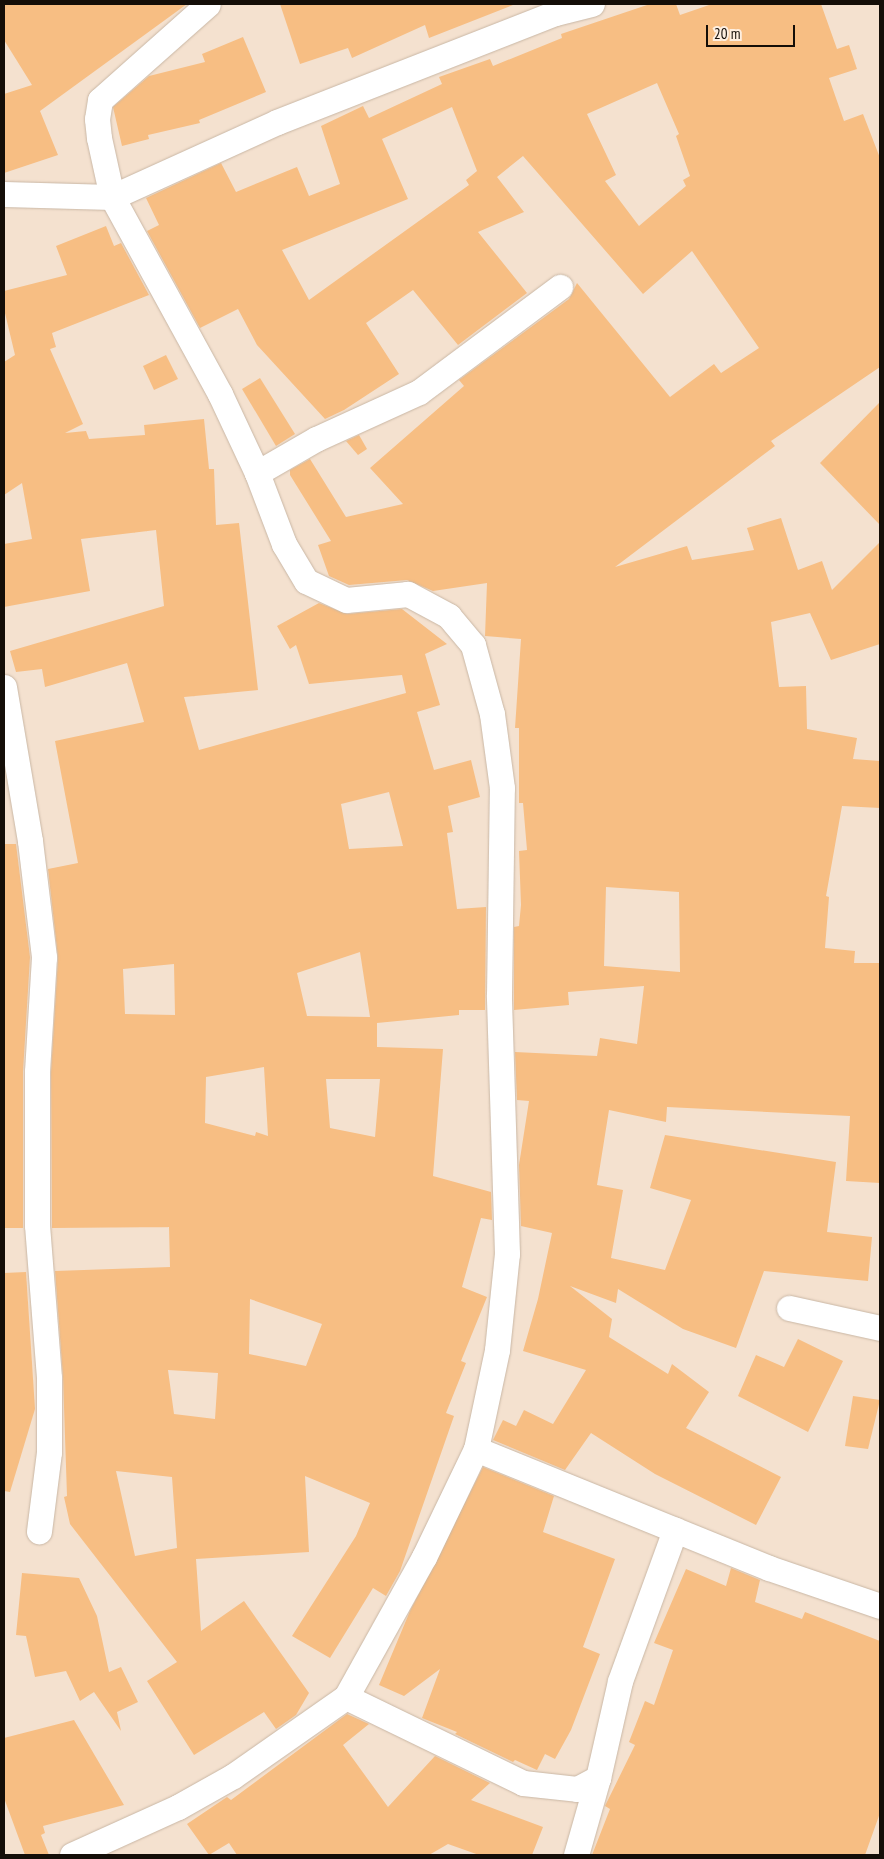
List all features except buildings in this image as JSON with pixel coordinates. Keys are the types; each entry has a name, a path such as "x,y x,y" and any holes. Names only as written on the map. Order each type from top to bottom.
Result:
{"street":[{"path":"81,1854 178,1807 233,1776 346,1697 424,1557 476,1449 497,1350 506,1254 499,995 502,788 492,714 473,645 449,616 408,594 346,600 306,580 284,544 257,473 220,394 112,197 98,138 97,119 100,100 208,4"},
{"path":"4,194 112,197 277,122 555,13 592,4"},
{"path":"257,473 316,440 419,392 560,287"},
{"path":"4,687 30,841 44,957 37,1072 37,1225 49,1378 49,1452 39,1531"},
{"path":"789,1308 880,1328"},
{"path":"476,1449 769,1568 880,1606"},
{"path":"576,1855 598,1778 620,1681 675,1530"},
{"path":"346,1697 523,1783 577,1790 598,1778"}]}
